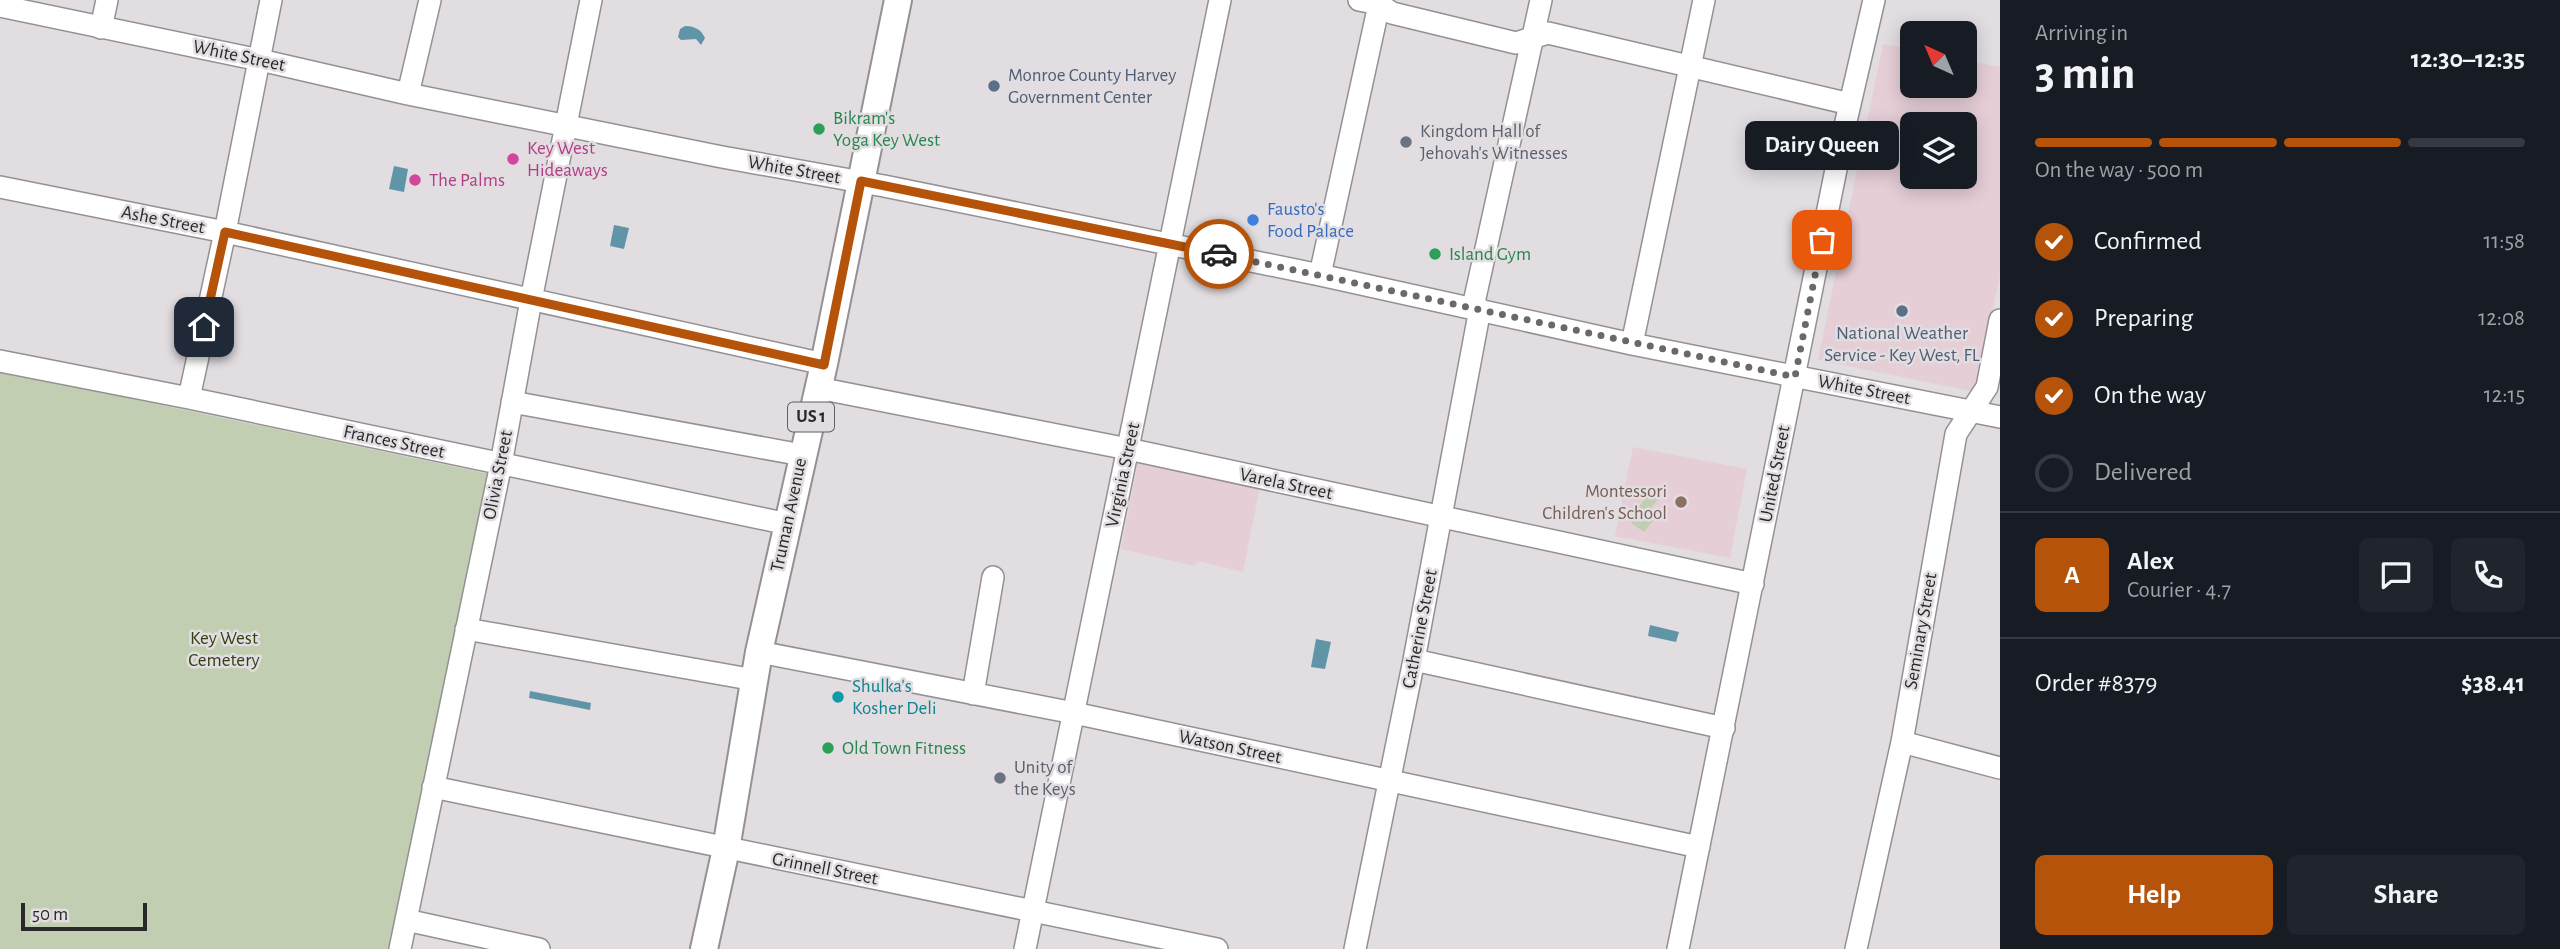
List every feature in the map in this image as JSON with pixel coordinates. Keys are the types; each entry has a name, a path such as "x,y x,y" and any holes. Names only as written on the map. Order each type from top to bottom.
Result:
{"main road":[{"name":"Truman Avenue","path":"704,949 726,849 759,652 821,376 898,0"}],"street":[{"path":"101,28 107,0"},
{"path":"189,398 271,0"},
{"path":"408,94 430,0"},
{"name":"Olivia Street","path":"400,949 501,464 591,0"},
{"name":"Virginia Street","path":"1025,949 1220,0"},
{"name":"Catherine Street","path":"1355,949 1414,660 1477,308 1541,0"},
{"path":"1632,344 1704,0"},
{"name":"United Street","path":"1678,949 1850,104 1874,0"},
{"path":"1320,275 1373,1 1392,13 1516,43 1548,33 1850,104"},
{"name":"White Street","path":"0,6 408,94 722,157 861,181 1477,308 1632,344 2000,417"},
{"name":"Ashe Street","path":"0,187 225,232 531,299 821,376"},
{"name":"Seminary Street","path":"1856,949 1902,742 1955,434 1987,387 2000,320"},
{"name":"Frances Street","path":"0,361 788,524"},
{"name":"Varela Street","path":"821,376 1128,449 1753,584"},
{"path":"512,402 803,455"},
{"path":"973,694 993,578"},
{"path":"466,629 755,680"},
{"name":"Watson Street","path":"759,652 1074,713 1699,846"},
{"path":"1414,660 1724,728"},
{"path":"1902,742 2000,768"},
{"name":"Grinnell Street","path":"433,788 1217,949"},
{"path":"406,920 514,946 539,949"}],"shaded area":[{"path":"1883,44 1900,47 1900,98 1978,98 1978,63 2000,67 2000,275 1976,392 1818,360"},
{"name":"Montessori Children's School","path":"1633,447 1747,469 1730,558 1615,536"},
{"path":"1139,456 1261,482 1243,572 1198,561 1194,566 1121,549"}],"green space":[{"name":"Key West Cemetery","path":"0,371 489,474 392,949 0,949"},
{"path":"1654,489 1659,491 1661,496 1652,507 1653,521 1644,532 1630,520 1632,507 1639,506"}],"water":[{"path":"685,26 694,27 701,32 705,38 701,45 696,39 681,40 678,37 680,29"},
{"path":"394,166 408,169 404,192 389,189"},
{"path":"614,225 629,228 624,249 610,246"},
{"path":"1650,625 1679,632 1676,642 1648,636"},
{"path":"1316,639 1331,642 1325,669 1311,667"},
{"path":"530,691 591,703 590,710 529,698"}],"way so far":[{"path":"1219,254 1795,377 1822,240"}],"place":[{"name":"Monroe County Harvey Government Center","path":"994,86"},
{"name":"Bikram's Yoga Key West","path":"819,129"},
{"name":"Kingdom Hall of Jehovah's Witnesses","path":"1406,142"},
{"name":"Key West Hideaways","path":"513,159"},
{"name":"The Palms","path":"415,180"},
{"name":"Fausto's Food Palace","path":"1253,220"},
{"name":"Dairy Queen","path":"1822,240"},
{"name":"Island Gym","path":"1435,254"},
{"name":"National Weather Service - Key West, FL","path":"1902,311"},
{"name":"Montessori Children's School","path":"1681,502"},
{"name":"Shulka's Kosher Deli","path":"838,697"},
{"name":"Old Town Fitness","path":"828,748"},
{"name":"Unity of the Keys","path":"1000,778"}],"route":[{"path":"204,327 225,232 824,365 861,181 1219,254"}]}
